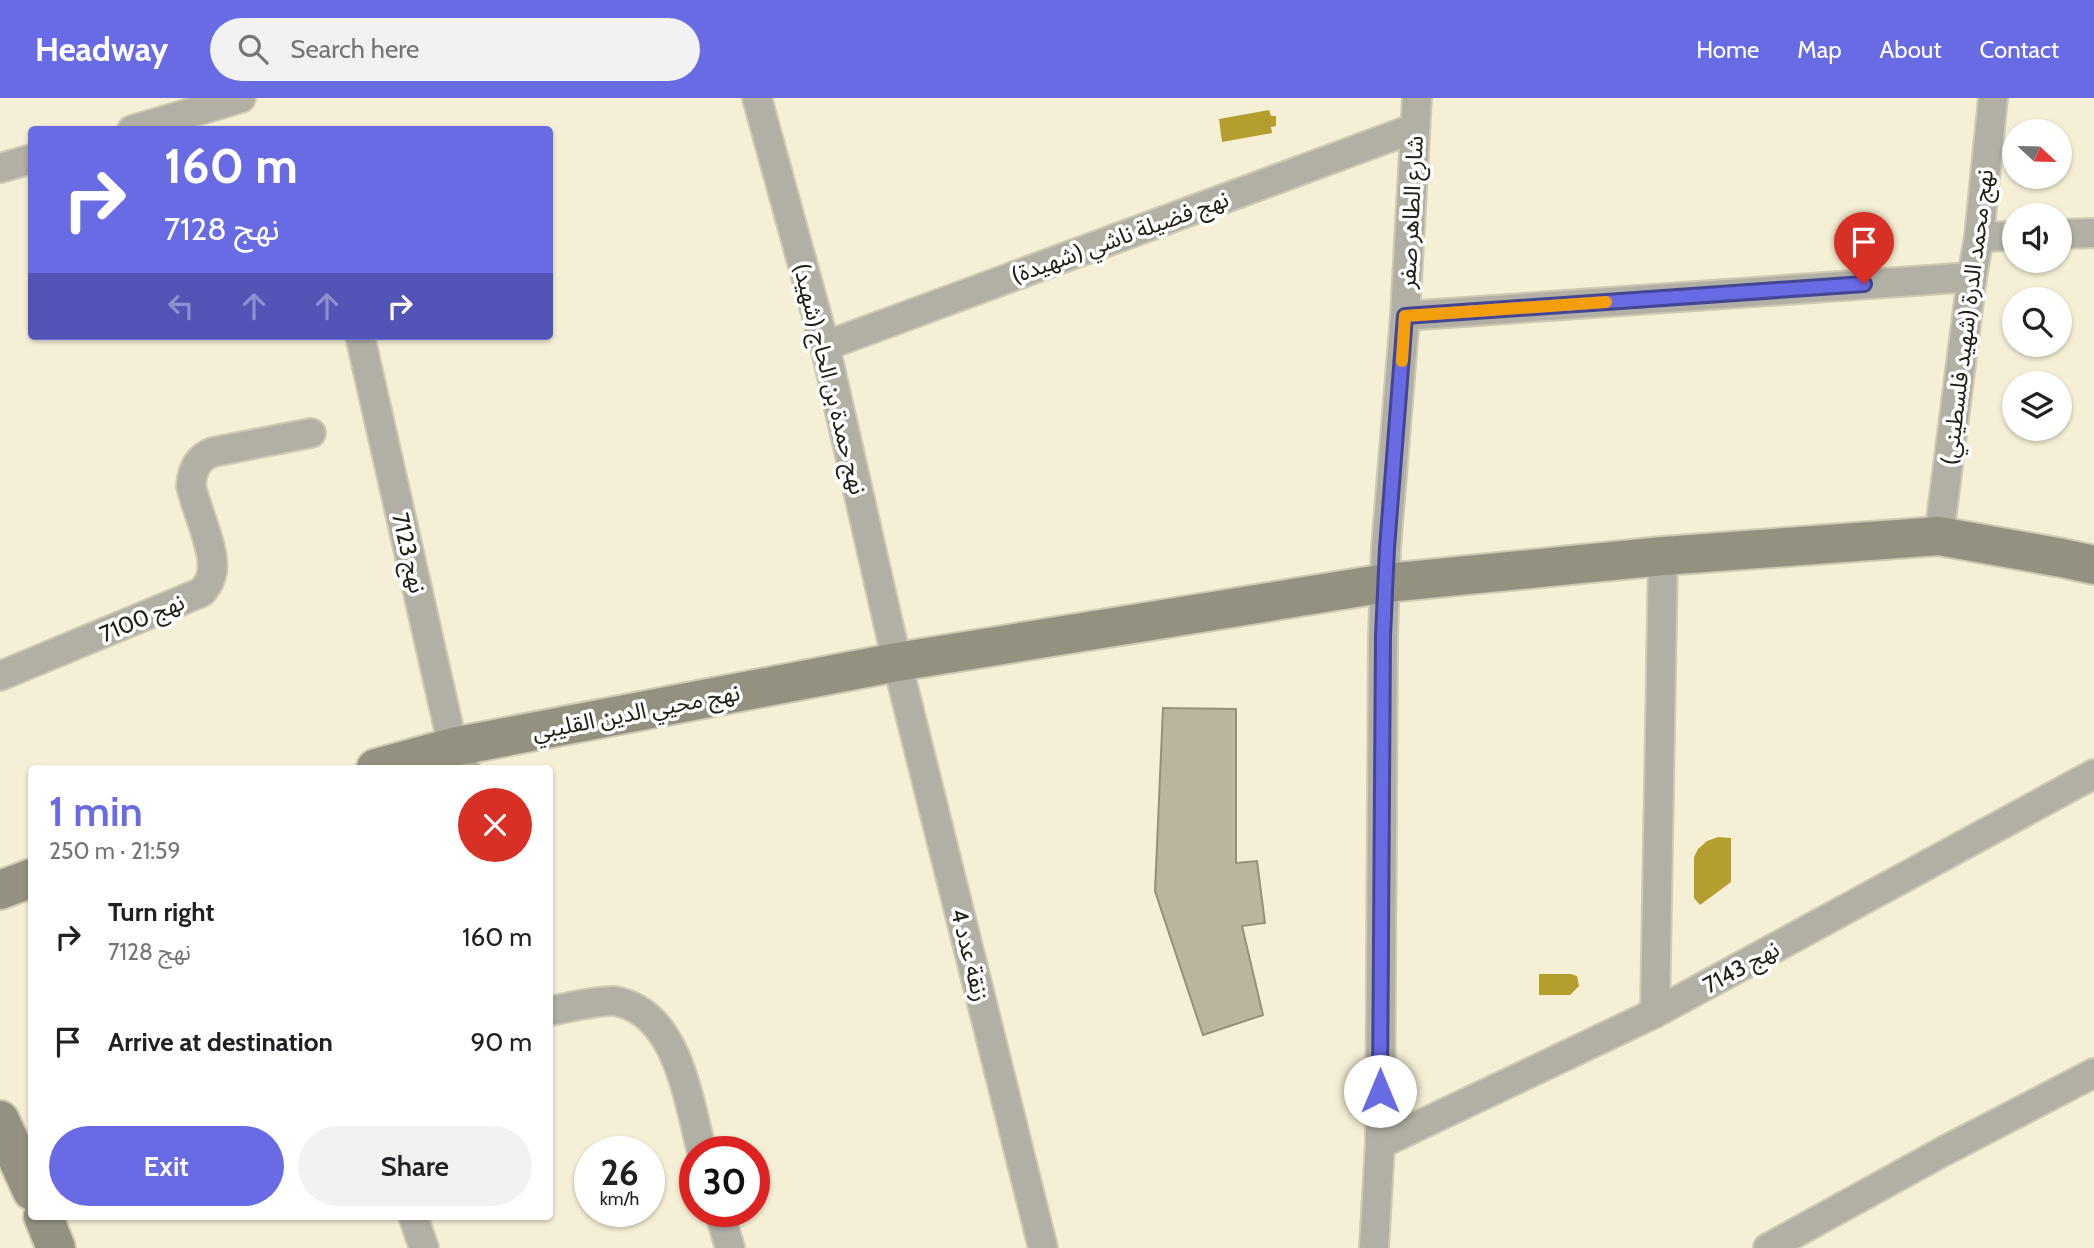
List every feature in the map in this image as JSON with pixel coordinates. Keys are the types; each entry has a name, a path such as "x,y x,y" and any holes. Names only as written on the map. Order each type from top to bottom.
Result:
{"street":[{"path":"146,126 241,98"},
{"name":"نهج حمدة بن الحاج (شهيد)","path":"757,98 825,346 897,662"},
{"name":"شارع الطاهر صفر","path":"1374,1248 1380,1144 1383,636 1417,98"},
{"name":"نهج محمد الدرة (شهيد فلسطيني)","path":"1939,536 1979,237 1993,98"},
{"name":"نهج فضيلة ناشي (شهيدة)","path":"825,346 1415,128"},
{"path":"0,168 28,160"},
{"path":"2072,234 2094,233"},
{"path":"1979,237 2002,236"},
{"path":"1405,316 1972,277"},
{"name":"نهج 7123","path":"361,340 459,758"},
{"name":"نهج 7100","path":"0,676 202,592 213,571 212,557 191,486 192,474 198,461 213,452 311,433"},
{"name":"نهج محيي الدين القليبي","path":"401,765 459,758 897,662 1386,583 1663,556 1939,536 2094,565"},
{"path":"1655,1013 1663,556"},
{"name":"زنقة عدد 4","path":"897,662 1043,1248"},
{"name":"نهج 7143","path":"1380,1144 1655,1013 2094,774"},
{"path":"0,890 28,880"},
{"path":"553,1011 613,1001 642,1011 665,1035 678,1064 698,1136"},
{"path":"1768,1248 1942,1152 2094,1073"},
{"path":"0,1120 28,1182"},
{"path":"45,1220 56,1248"},
{"path":"414,1220 424,1248"},
{"path":"724,1227 730,1248"}],"shaded area":[{"path":"1269,110 1271,116 1276,116 1276,126 1271,127 1272,133 1222,142 1219,119"},
{"path":"1718,837 1731,838 1731,882 1700,905 1694,898 1694,857 1707,841"},
{"path":"1539,974 1571,974 1577,976 1579,986 1570,995 1539,995"}],"building":[{"path":"1163,708 1236,709 1236,863 1257,861 1265,923 1242,926 1263,1015 1203,1035 1155,891"}],"slow traffic":[{"path":"1402,361 1405,316 1606,302"}],"route":[{"path":"1380,1091 1383,636 1405,316 1864,284"}]}
